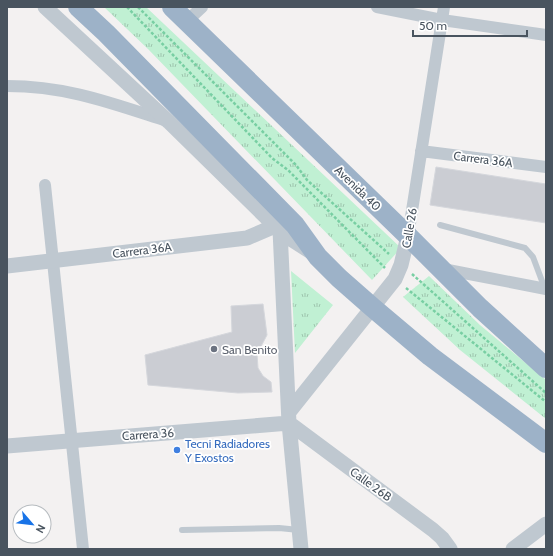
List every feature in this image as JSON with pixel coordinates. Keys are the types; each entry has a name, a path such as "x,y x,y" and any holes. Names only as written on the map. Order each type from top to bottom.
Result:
{"highway":[{"path":"78,7 106,33 294,225 318,257 339,278 430,356 546,443"},
{"path":"97,7 106,33"},
{"name":"Avenida 40","path":"172,7 480,308 546,368"}],"street":[{"path":"44,7 169,122 286,236 318,257"},
{"path":"186,22 202,7"},
{"path":"377,7 442,20 546,35"},
{"name":"Calle 26","path":"289,418 372,307 395,279 401,265 408,236 444,7"},
{"path":"7,86 42,88 85,95 169,122"},
{"name":"Carrera 36A","path":"421,151 546,167"},
{"path":"45,185 83,549"},
{"path":"278,228 289,418 301,549"},
{"name":"Carrera 36A","path":"7,266 247,238 278,228"},
{"path":"439,268 545,289"},
{"name":"Carrera 36","path":"7,446 289,418"},
{"name":"Calle 26B","path":"289,418 433,530 442,538 450,549"},
{"path":"513,549 546,524"}],"lane":[{"path":"440,225 525,248 533,257 545,289"},
{"path":"182,530 279,528 299,530"}],"path":[{"path":"127,7 272,158 288,170 395,279 546,402"},
{"path":"138,7 296,165 307,180 546,393"}],"green space":[{"path":"104,7 146,7 401,248 372,280 148,49"},
{"path":"291,271 333,305 295,353"},
{"path":"429,276 480,325 546,380 546,419 460,350 403,297"}],"building":[{"path":"436,167 546,184 546,223 430,205"},
{"name":"San Benito","path":"263,304 267,335 257,354 258,368 263,376 271,382 272,392 238,393 148,385 145,355 232,332 231,306"}],"place":[{"name":"San Benito","path":"214,349"},
{"name":"Tecni Radiadores Y Exostos","path":"177,450"}]}
